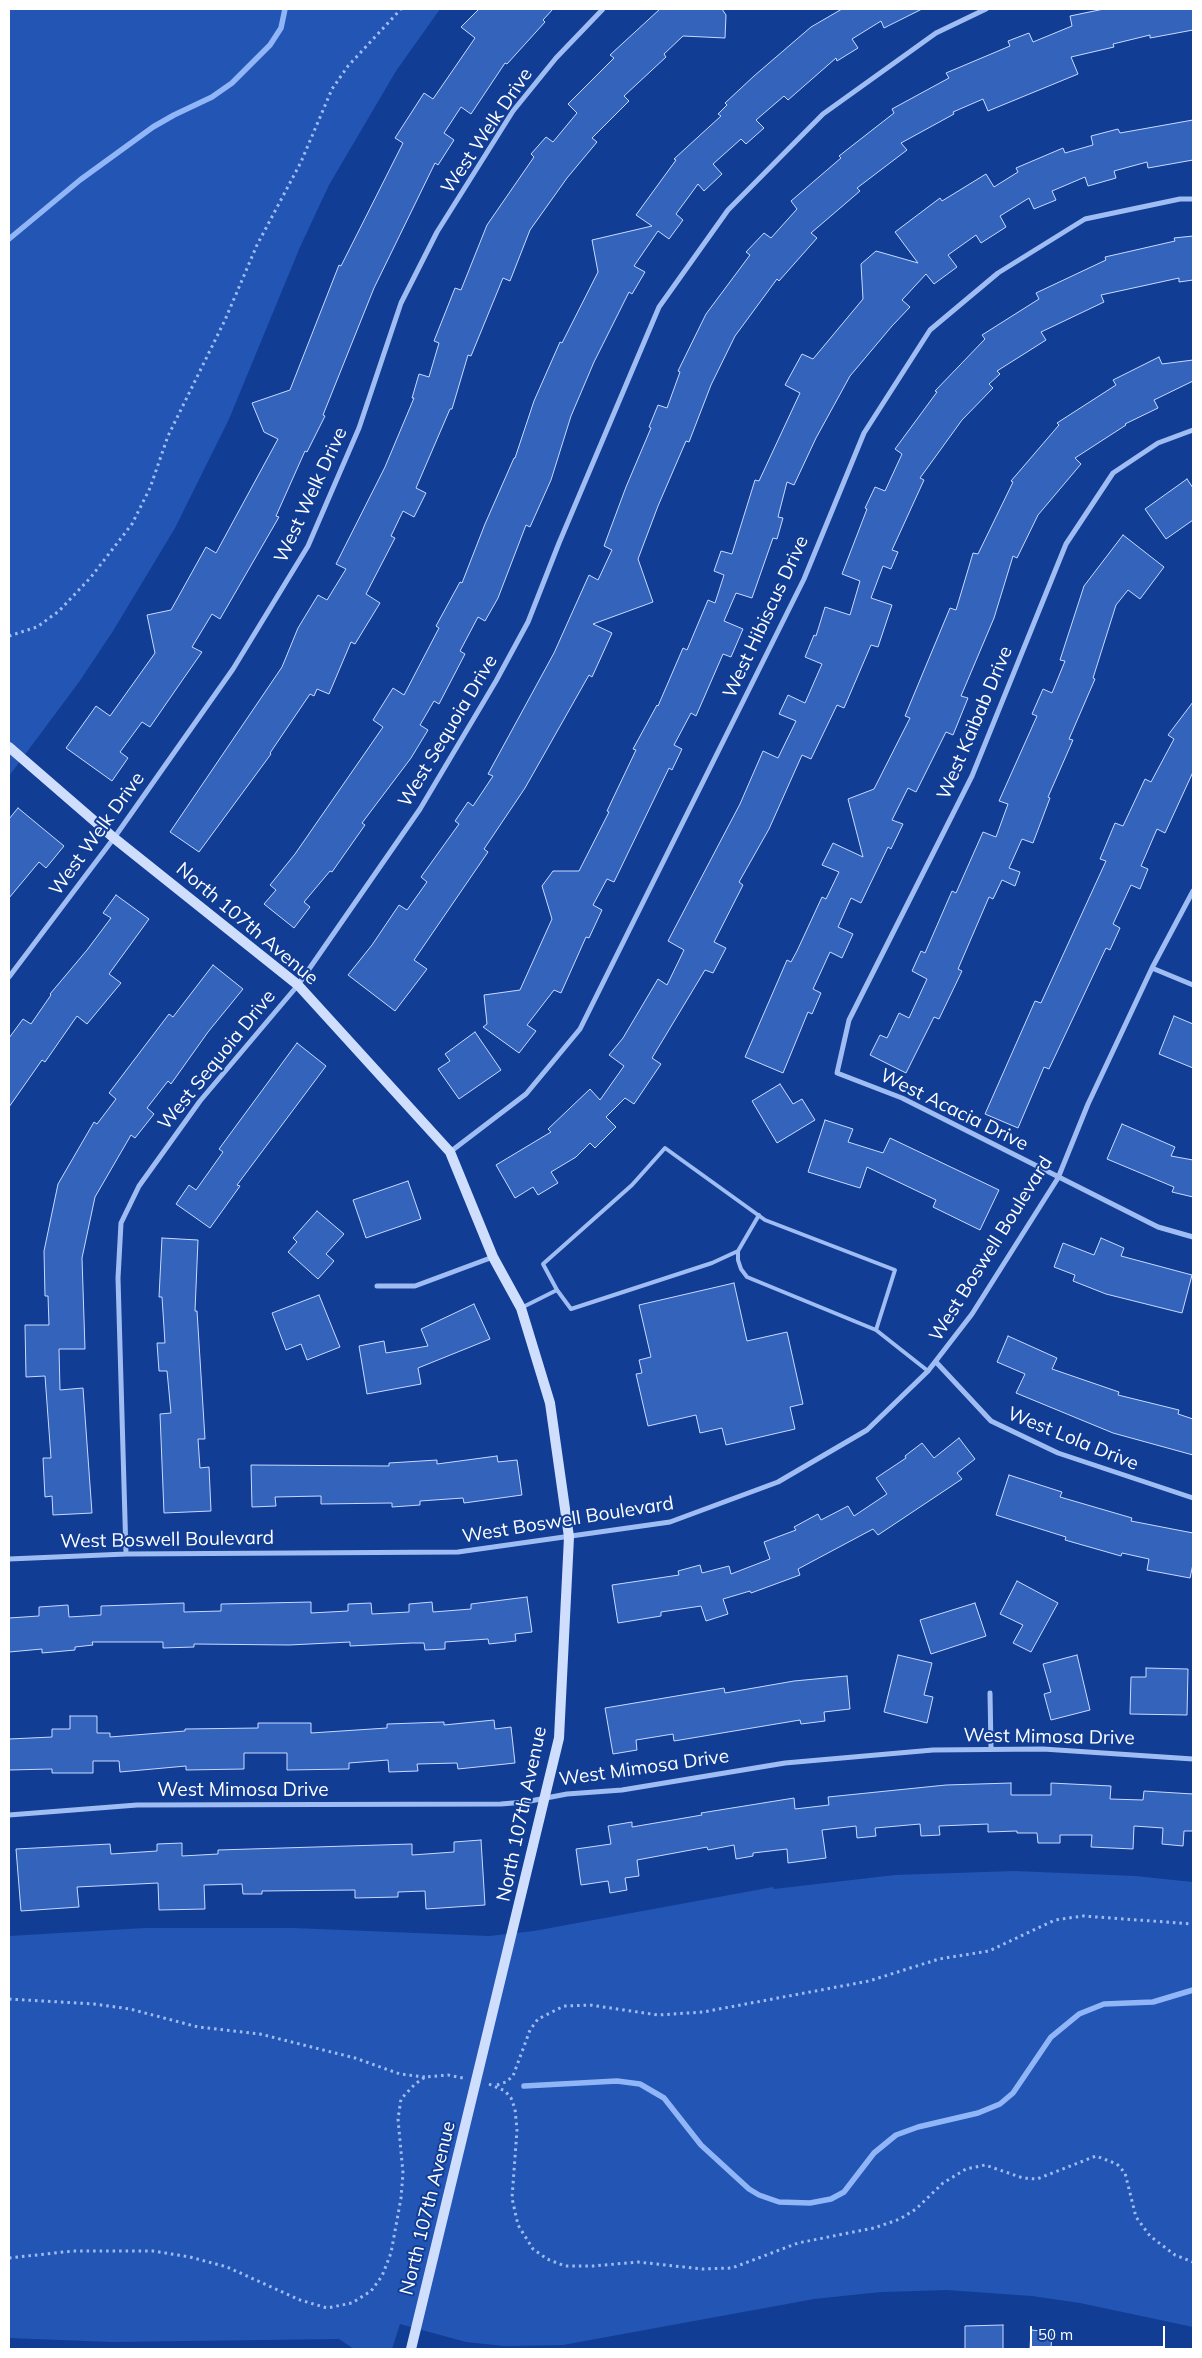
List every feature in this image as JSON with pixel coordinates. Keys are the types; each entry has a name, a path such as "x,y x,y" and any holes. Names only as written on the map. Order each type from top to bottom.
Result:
{"street":[{"name":"West Welk Drive","path":"9,977 114,838 233,669 308,546 360,428 400,303 437,232 514,111 556,58 603,9"},
{"name":"West Sequoia Drive","path":"126,1554 118,1278 121,1223 139,1186 200,1101 298,985 420,809 496,681 528,622 558,542 659,307 728,210 823,114 936,33 986,9"},
{"name":"West Hibiscus Drive","path":"450,1152 526,1094 580,1029 804,579 864,433 930,330 998,273 1085,219 1193,198"},
{"name":"West Kaibab Drive","path":"837,1073 849,1020 972,776 1066,544 1113,472 1158,443 1193,430"},
{"name":"North 107th Avenue","path":"9,747 114,838 298,985 450,1152 493,1257 521,1308 550,1403 569,1537 559,1738 411,2349"},
{"name":"West Boswell Boulevard","path":"9,1559 126,1554 458,1552 670,1522 778,1482 867,1430 928,1371 972,1314 1058,1178 1088,1104 1152,968 1193,891"},
{"path":"1152,968 1193,985"},
{"name":"West Acacia Drive","path":"837,1073 902,1098 1158,1227 1193,1237"},
{"path":"377,1286 415,1286 493,1257"},
{"name":"West Lola Drive","path":"936,1362 990,1422 1058,1453 1193,1498"},
{"path":"990,1693 991,1748"},
{"name":"West Mimosa Drive","path":"9,1815 137,1805 469,1806 525,1802 622,1790 747,1768 826,1758 901,1752 991,1748 1095,1751 1193,1758"}],"lane":[{"path":"738,1251 705,1266 571,1309 557,1290 543,1264 632,1185 665,1148 765,1220 895,1270 876,1330"},
{"path":"759,1215 738,1251 741,1269 748,1277 876,1330 928,1371"},
{"path":"521,1308 557,1290"}],"path":[{"path":"9,636 37,627 59,611 91,577 132,524 147,495 168,436 225,320 257,245 301,162 332,89 363,48 401,9"},
{"path":"497,2086 513,2076 533,2024 543,2014 564,2006 590,2005 658,2015 690,2014 869,1981 939,1959 989,1951 1055,1920 1083,1916 1193,1924"},
{"path":"9,2000 94,2004 130,2009 198,2027 260,2034 362,2060 400,2074 448,2075 497,2086 511,2098 516,2116 517,2138 512,2198 514,2217 522,2234 533,2249 547,2260 565,2266 593,2266 638,2262 711,2270 742,2266 798,2243 874,2228 900,2219 916,2209 943,2183 966,2169 984,2165 1023,2178 1036,2179 1096,2156 1118,2164 1125,2174 1136,2217 1150,2236 1175,2255 1193,2262"},
{"path":"9,2258 73,2251 152,2251 190,2257 227,2267 300,2300 327,2308 352,2303 372,2291 382,2276 391,2254 397,2227 403,2173 398,2119 401,2099 414,2084 425,2076"}],"shaded area":[{"path":"9,9 440,9 396,71 329,185 300,247 229,419 175,528 113,631 79,682 9,776"},
{"path":"1014,1871 1135,1876 1193,1882 1193,2327 1080,2303 1032,2296 947,2290 881,2292 814,2299 563,2345 504,2346 466,2342 400,2324 392,2349 354,2349 339,2339 112,2342 9,2338 9,1936 145,1928 293,1928 489,1936 534,1931 773,1887 774,1889 895,1875"}],"building":[{"path":"479,9 553,9 543,20 545,22 507,64 505,63 471,114 461,107 444,133 454,140 438,165 435,163 374,288 323,415 325,416 307,452 305,451 276,516 279,517 220,619 212,614 192,647 202,652 150,727 142,722 120,752 128,758 112,781 66,748 96,706 110,716 155,653 147,615 171,610 206,547 216,553 278,439 264,432 252,403 290,390 339,265 341,266 403,143 395,138 424,93 433,99 475,38 461,27"},
{"path":"660,9 722,9 726,15 725,38 683,36 664,54 666,57 624,96 629,101 592,138 597,142 567,178 530,230 510,281 503,278 471,356 468,355 452,409 450,409 416,488 426,493 414,517 403,511 391,536 395,538 366,594 380,603 355,644 351,642 329,694 317,689 314,696 310,694 271,754 199,852 170,832 282,667 298,628 318,595 327,600 346,569 336,564 385,467 414,398 412,398 419,374 429,377 439,343 434,341 455,288 461,290 487,225 534,157 531,154 546,137 553,142 577,113 568,104 614,58 610,55"},
{"path":"842,9 922,9 884,28 881,21 852,39 858,48 837,61 836,58 788,100 784,96 756,120 764,128 746,144 741,139 713,164 722,174 704,191 698,184 676,214 683,220 669,239 658,231 634,266 645,272 632,294 629,292 594,362 571,416 551,480 530,527 526,525 498,598 485,621 478,617 460,651 465,654 439,704 434,701 420,725 428,730 411,758 362,823 365,825 332,872 330,871 304,902 310,907 294,928 264,904 276,890 270,885 295,854 383,727 373,720 393,688 404,695 439,628 436,626 460,582 462,583 485,524 515,458 534,401 560,342 562,343 598,272 592,240 652,226 636,215 676,160 674,159 721,116 718,114 727,105 725,103 754,76 811,27"},
{"path":"1104,9 1193,9 1193,30 1150,38 1150,35 1113,44 1114,47 1071,57 1078,74 988,111 983,99 953,112 954,114 901,143 907,150 857,188 860,191 811,233 817,238 779,281 777,279 735,336 711,385 689,442 686,441 638,559 653,602 593,624 612,633 592,677 589,675 525,788 484,849 488,852 414,960 427,969 395,1011 348,975 372,945 399,905 407,910 427,882 421,877 459,824 455,821 468,802 473,806 493,776 488,774 554,653 589,575 598,580 612,550 604,546 651,428 649,427 658,405 667,408 680,372 678,371 706,314 750,255 746,252 764,233 771,238 797,209 791,201 841,158 839,156 894,113 892,109 949,78 946,73 1010,46 1008,41 1029,33 1033,42 1072,26 1070,16"},
{"path":"1193,120 1193,160 1148,168 1147,162 1114,171 1116,178 1088,186 1085,177 1052,191 1056,200 1034,209 1029,198 1000,216 1006,227 981,243 976,235 948,255 957,267 934,284 926,274 902,300 910,307 850,376 816,438 794,485 787,482 778,517 783,518 777,539 773,538 752,598 736,593 724,621 743,629 731,657 723,654 696,716 691,713 674,745 682,749 672,770 669,768 614,882 607,879 593,905 602,910 589,938 586,937 561,993 554,990 527,1025 536,1031 519,1053 483,1027 487,1024 484,995 520,990 552,919 542,886 553,871 579,871 609,812 607,811 636,750 633,749 658,706 683,648 687,650 708,600 715,603 724,575 714,571 721,551 732,554 755,480 759,481 800,393 785,385 802,354 813,359 863,299 861,264 876,251 918,263 895,232 940,198 942,201 986,174 994,187 1018,172 1016,168 1063,148 1065,153 1093,145 1091,136 1118,129 1120,133"},
{"path":"1193,236 1193,280 1179,282 1179,278 1101,295 1104,302 1041,332 1046,340 997,371 1000,374 989,384 993,388 962,420 920,478 924,480 892,550 898,552 891,569 883,566 871,598 892,605 878,647 871,645 844,708 837,705 811,759 802,755 769,829 739,882 743,885 714,942 726,948 713,973 705,970 652,1058 661,1064 634,1104 625,1098 606,1117 616,1127 595,1148 590,1143 576,1157 551,1172 558,1183 538,1195 533,1187 515,1198 496,1165 551,1132 548,1129 590,1089 600,1100 624,1066 609,1055 623,1038 658,979 667,985 684,950 668,941 740,804 763,751 778,758 796,721 779,714 788,695 805,703 822,664 805,657 814,635 816,636 825,607 850,615 860,581 842,574 867,509 865,508 875,487 885,491 902,454 895,449 937,392 935,391 985,339 982,335 1039,299 1036,293 1106,260 1105,257 1175,241 1174,238"},
{"path":"1159,357 1162,364 1193,360 1193,381 1154,400 1158,408 1125,424 1075,458 1081,464 1038,515 1017,558 1013,556 994,618 961,696 968,698 953,735 946,732 916,792 908,788 892,820 903,824 891,849 888,847 861,903 851,898 838,927 853,934 842,958 830,952 813,989 821,993 812,1014 808,1012 783,1073 745,1057 787,960 791,962 822,897 826,899 839,872 822,865 833,843 863,857 848,799 874,789 910,718 905,716 950,608 956,610 973,553 978,554 1013,482 1011,481 1059,425 1057,423 1116,385 1113,380"},
{"path":"1187,479 1193,488 1193,520 1166,539 1145,509"},
{"path":"1123,535 1164,567 1140,599 1128,590 1116,605 1093,678 1095,679 1069,739 1073,740 1048,797 1050,798 1033,843 1022,839 1009,868 1020,872 1015,886 1002,880 993,899 989,897 958,969 962,971 939,1019 934,1017 906,1073 870,1055 880,1035 887,1038 899,1013 909,1018 927,979 912,971 921,951 925,953 952,891 956,893 983,832 996,837 1008,804 999,801 1037,716 1032,714 1043,689 1052,693 1065,661 1060,660 1084,586"},
{"path":"1193,702 1193,772 1165,833 1157,829 1141,866 1148,869 1140,889 1131,885 1113,924 1120,928 1110,950 1106,948 1049,1069 1044,1067 1018,1128 985,1114 1035,1001 1041,1003 1106,861 1100,859 1115,823 1123,826 1145,779 1151,782 1174,739 1168,735"},
{"path":"18,808 64,846 46,868 39,862 9,898 9,819"},
{"path":"116,895 149,919 109,974 121,983 87,1024 77,1016 45,1062 42,1060 9,1107 9,1038 23,1019 31,1024 50,994 111,918 103,913"},
{"path":"213,965 243,989 208,1032 171,1084 168,1081 147,1108 154,1114 135,1138 131,1135 95,1197 82,1258 85,1349 59,1349 60,1390 83,1388 92,1513 53,1515 52,1496 45,1497 43,1458 51,1458 45,1376 26,1377 25,1325 49,1325 48,1296 45,1296 44,1251 58,1184 94,1122 97,1124 116,1099 109,1093 169,1014 173,1017"},
{"path":"1174,1016 1193,1024 1193,1068 1159,1054"},
{"path":"475,1032 501,1070 459,1099 438,1069 450,1061 445,1054"},
{"path":"297,1043 326,1066 237,1185 240,1186 210,1228 176,1204 189,1185 196,1190 223,1152 219,1149"},
{"path":"780,1084 793,1104 802,1099 815,1120 777,1143 752,1101"},
{"path":"825,1120 853,1129 848,1142 883,1153 890,1138 999,1190 980,1230 933,1207 936,1200 867,1167 860,1188 808,1172"},
{"path":"1122,1124 1175,1147 1171,1156 1193,1160 1193,1197 1172,1192 1174,1187 1107,1159"},
{"path":"408,1181 421,1219 366,1238 353,1200"},
{"path":"317,1211 344,1234 326,1254 334,1261 318,1279 288,1252 297,1242 293,1238"},
{"path":"162,1238 198,1240 195,1311 197,1311 205,1439 198,1439 200,1468 209,1467 211,1511 164,1513 160,1414 171,1413 167,1371 159,1371 157,1343 165,1343 162,1297 159,1297"},
{"path":"1101,1238 1124,1248 1121,1256 1192,1275 1182,1313 1106,1294 1073,1281 1075,1275 1054,1267 1063,1243 1094,1255"},
{"path":"734,1283 747,1341 787,1332 803,1404 790,1407 795,1429 726,1445 722,1428 700,1433 696,1415 648,1426 636,1374 642,1373 639,1360 651,1357 639,1305"},
{"path":"319,1295 340,1347 307,1360 301,1344 286,1350 272,1313"},
{"path":"474,1304 490,1339 418,1368 421,1384 367,1394 359,1346 384,1341 386,1353 428,1346 421,1329"},
{"path":"1008,1336 1057,1358 1052,1369 1119,1392 1118,1395 1179,1410 1178,1414 1193,1419 1193,1455 1113,1433 1016,1393 1025,1374 997,1362"},
{"path":"959,1438 975,1459 957,1473 962,1479 878,1535 873,1529 798,1569 800,1575 751,1593 750,1591 723,1599 728,1614 706,1621 701,1606 661,1612 661,1616 618,1623 612,1585 679,1575 678,1571 700,1565 702,1573 729,1566 731,1574 770,1559 764,1542 796,1530 794,1527 818,1514 821,1520 848,1506 854,1516 887,1494 876,1478 906,1458 905,1456 922,1443 934,1458"},
{"path":"497,1456 498,1462 517,1460 522,1495 464,1503 463,1498 420,1501 420,1505 392,1507 392,1503 321,1504 321,1496 275,1497 276,1506 252,1507 251,1465 389,1466 389,1463 437,1460 437,1464"},
{"path":"1009,1475 1062,1492 1060,1497 1132,1518 1131,1521 1193,1533 1193,1564 1190,1578 1147,1570 1149,1559 1122,1553 1121,1556 1065,1540 1066,1537 996,1515"},
{"path":"1017,1581 1058,1603 1031,1652 1013,1643 1023,1625 1000,1614"},
{"path":"527,1597 532,1632 515,1634 516,1641 489,1644 488,1639 445,1642 445,1649 425,1650 424,1643 350,1646 350,1642 289,1645 194,1644 194,1647 163,1648 163,1642 92,1642 93,1645 75,1647 75,1650 42,1653 42,1649 9,1652 9,1618 39,1616 39,1607 68,1605 69,1617 101,1615 101,1606 184,1603 184,1612 221,1611 221,1604 311,1602 311,1613 348,1611 348,1604 371,1603 372,1614 409,1612 409,1604 432,1602 433,1612 471,1609 471,1604"},
{"path":"975,1603 986,1636 931,1654 920,1620"},
{"path":"898,1655 932,1663 924,1695 933,1697 927,1723 884,1712"},
{"path":"1077,1655 1090,1710 1051,1720 1044,1694 1051,1692 1043,1664"},
{"path":"1146,1668 1188,1669 1187,1715 1130,1714 1131,1677 1146,1677"},
{"path":"847,1676 850,1709 824,1712 825,1721 801,1724 800,1720 674,1741 673,1734 636,1740 637,1750 613,1754 605,1708 724,1688 725,1693 794,1681"},
{"path":"70,1716 97,1716 97,1733 110,1733 110,1737 185,1731 185,1729 258,1728 258,1723 311,1723 311,1733 387,1728 387,1724 444,1722 444,1725 494,1720 495,1729 511,1727 515,1763 458,1769 457,1763 417,1764 418,1771 389,1772 388,1760 349,1763 349,1769 287,1770 287,1753 244,1753 244,1769 186,1770 186,1766 120,1772 119,1761 93,1761 93,1773 52,1773 52,1769 9,1770 9,1739 52,1737 52,1729 70,1729"},
{"path":"1011,1783 1011,1795 1051,1795 1051,1783 1111,1786 1110,1799 1143,1800 1144,1791 1193,1794 1193,1831 1184,1831 1183,1846 1162,1844 1163,1828 1134,1826 1133,1849 1091,1847 1092,1835 1060,1835 1060,1843 1038,1843 1037,1833 1017,1833 1017,1831 988,1832 988,1824 939,1826 940,1835 921,1836 920,1824 875,1828 876,1836 857,1838 856,1826 822,1830 826,1858 788,1863 787,1849 753,1853 753,1856 736,1859 734,1845 708,1850 707,1847 637,1860 639,1876 625,1878 627,1890 610,1893 608,1881 581,1885 576,1849 611,1844 608,1826 632,1822 632,1827 702,1815 701,1813 794,1798 795,1809 829,1805 828,1797 946,1785"},
{"path":"481,1840 485,1905 426,1909 425,1891 398,1892 398,1897 355,1898 355,1890 262,1891 262,1894 243,1894 242,1884 204,1885 205,1909 159,1910 158,1883 77,1887 79,1907 21,1911 16,1849 110,1844 111,1854 157,1851 157,1844 182,1843 182,1856 218,1854 218,1850 412,1844 412,1855 454,1852 454,1842"},
{"path":"1003,2325 1003,2349 965,2349 965,2326"},
{"path":"1031,2330 1052,2332 1051,2349 1030,2349"}],"waterway":[{"path":"9,239 80,180 153,127 212,97 232,83 270,45 281,28 285,9"},
{"path":"524,2086 617,2081 640,2084 664,2098 701,2145 749,2189 759,2195 779,2202 810,2203 831,2199 844,2192 874,2153 896,2135 918,2127 978,2113 1000,2104 1013,2093 1051,2037 1079,2014 1104,2004 1153,2002 1193,1990"}]}
